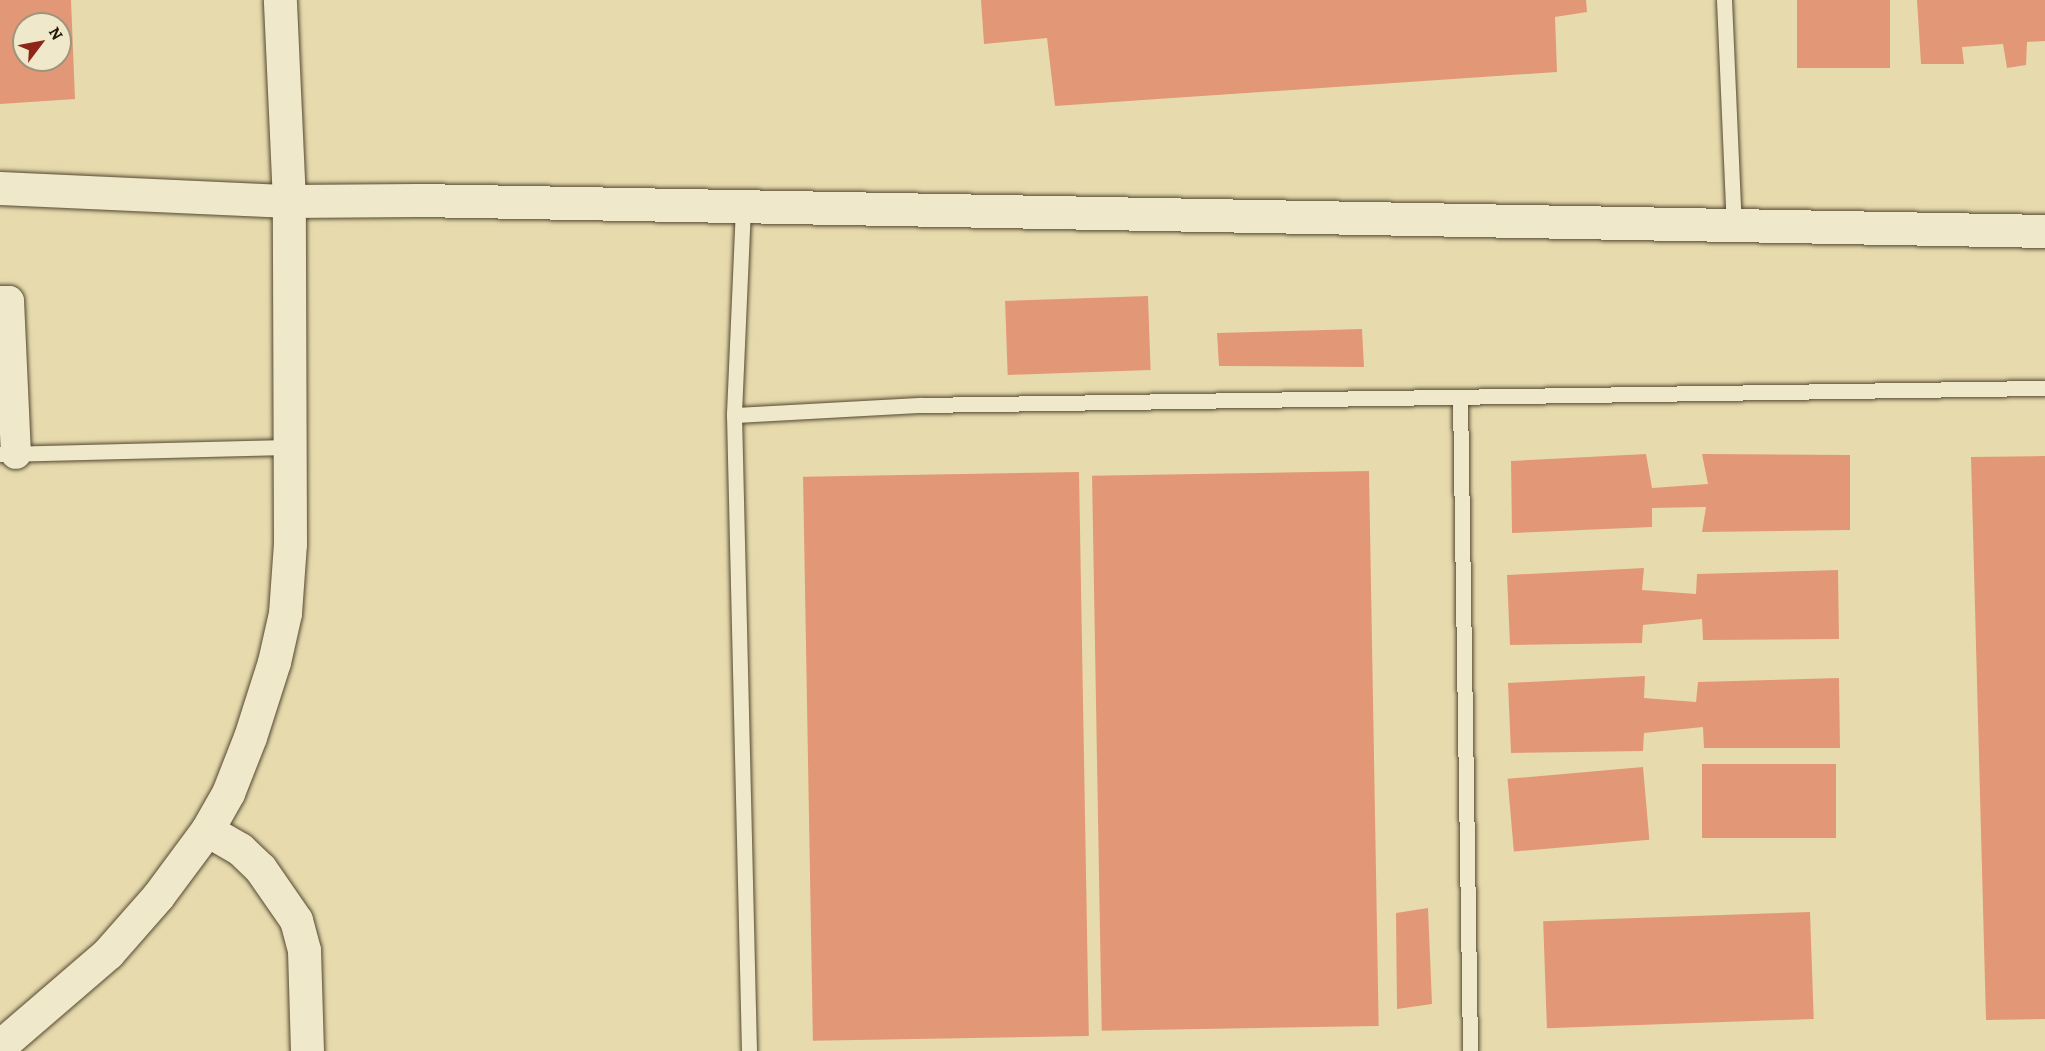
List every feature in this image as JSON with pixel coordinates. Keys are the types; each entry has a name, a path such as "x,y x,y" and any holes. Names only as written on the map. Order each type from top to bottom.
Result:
{"street":[{"path":"0,1045 108,953 158,896 207,830 228,793 250,738 285,613 290,447 289,201 280,0"},
{"path":"0,188 289,201 418,200 2045,231"},
{"path":"0,300 9,301 8,454"},
{"path":"207,830 240,849 260,868 296,920 304,950 307,1051"}],"lane":[{"path":"1724,0 1734,226"},
{"path":"743,207 734,415 749,1051"},
{"path":"734,415 920,405 2045,388"},
{"path":"1460,397 1470,1051"},
{"path":"8,454 290,447"}],"building":[{"path":"0,0 71,0 71,12 12,12 12,72 72,72 72,25 75,99 0,104"},
{"path":"981,0 1586,0 1587,12 1555,17 1557,72 1055,106 1047,38 984,44"},
{"path":"1797,0 1890,0 1890,68 1797,68"},
{"path":"1917,0 2045,0 2045,41 2027,42 2026,65 2007,68 2003,44 1962,47 1964,64 1921,64"},
{"path":"1148,296 1151,370 1008,375 1005,301"},
{"path":"1362,329 1364,367 1219,366 1217,333"},
{"path":"1646,454 1652,488 1708,484 1702,454 1850,455 1850,530 1702,532 1706,507 1652,508 1652,527 1512,533 1511,461"},
{"path":"2045,456 2045,1019 1986,1020 1971,457"},
{"path":"1369,471 1379,1026 1102,1031 1092,476"},
{"path":"1079,472 1089,1036 813,1041 803,477"},
{"path":"1644,568 1642,590 1696,594 1697,574 1838,570 1839,639 1703,640 1702,619 1643,625 1642,643 1510,645 1507,575"},
{"path":"1645,676 1644,698 1696,702 1698,682 1839,678 1840,748 1704,748 1703,727 1644,733 1643,751 1511,753 1508,683"},
{"path":"1702,764 1836,764 1836,838 1702,838"},
{"path":"1643,767 1649,840 1514,852 1508,779"},
{"path":"1428,908 1432,1004 1397,1009 1396,913"},
{"path":"1810,912 1814,1019 1547,1028 1543,921"}]}
